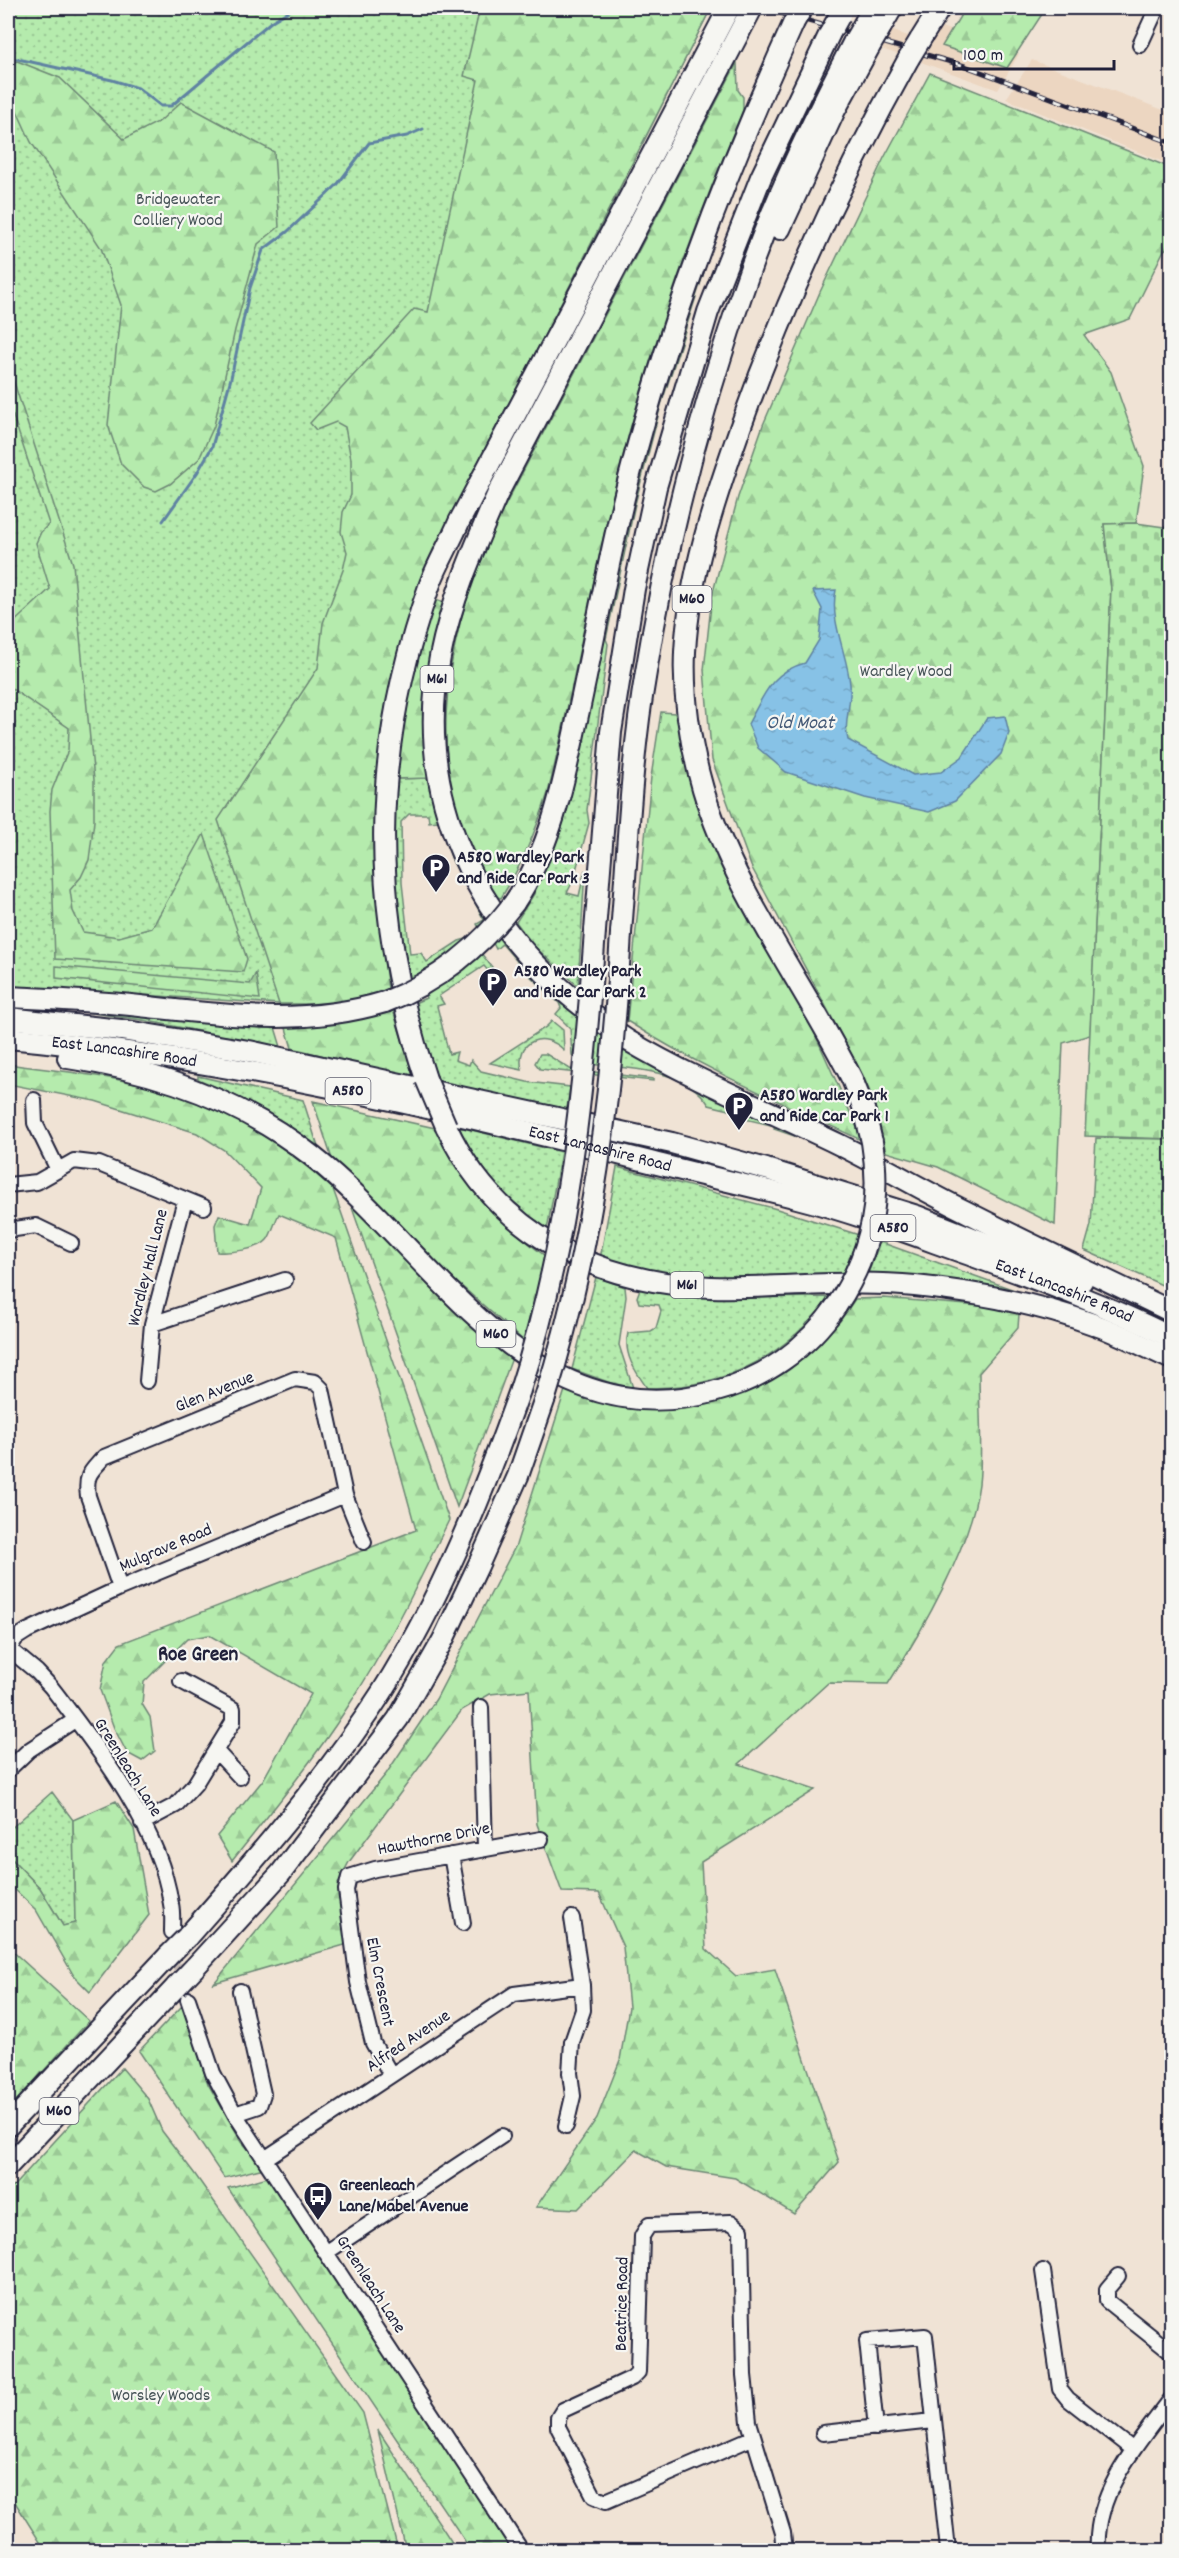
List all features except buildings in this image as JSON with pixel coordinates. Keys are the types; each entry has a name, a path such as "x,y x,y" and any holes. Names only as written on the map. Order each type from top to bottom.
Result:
{"highway":[{"name":"M61","path":"729,8 459,522 431,583 405,668 387,759 384,880 399,980 415,1046 446,1126 476,1176 510,1215 527,1229 565,1252 615,1272 654,1281 711,1287 902,1285 990,1295 1094,1324 1172,1359"},
{"name":"M60","path":"8,2166 117,2050 182,1993 194,1968 281,1873 398,1719 443,1640 518,1476 569,1318 595,1197 612,1055 635,764 645,674 664,573 682,496 709,395 750,271 776,204 804,141 862,43 873,19 892,8"},
{"name":"M60","path":"8,1049 100,1062 163,1078 197,1090 271,1128 312,1156 365,1204 480,1321 509,1346 539,1366 587,1387 615,1395 659,1399 695,1396 721,1390 752,1378 786,1359 815,1333 837,1305 859,1266 870,1230 876,1188 872,1142 864,1109 852,1079 746,889 713,818 691,738 687,709 685,654 692,596 706,535 751,396 818,232 909,58 940,8"},
{"name":"M61","path":"751,9 498,493 467,564 440,655 435,702 436,752 444,803 465,863 485,901 511,936 555,985 625,1038 904,1179"},
{"name":"M60","path":"8,2126 168,1956 179,1935 277,1835 337,1757 382,1690 450,1566 481,1498 520,1390 547,1298 571,1182 587,1043 611,732 634,589 656,487 708,312 761,177 842,11"},
{"path":"8,997 82,1000 279,1018 318,1017 385,1002 428,982 455,965 480,943 514,903 542,853 560,797 628,483 655,385 687,286 721,193 756,105 798,15"},
{"name":"East Lancashire Road","path":"8,1018 121,1030 318,1065 672,1143 917,1216 1172,1317"},
{"name":"East Lancashire Road","path":"8,1038 164,1057 291,1079 516,1129 798,1198 921,1237 1012,1270 1096,1303 1172,1338"},
{"name":"A580","path":"904,1179 964,1211 1172,1312"},
{"path":"886,1206 964,1211"}],"street":[{"path":"1140,45 1157,8"},
{"path":"34,1100 35,1123 58,1170"},
{"name":"Wardley Hall Lane","path":"8,1185 37,1182 74,1161 99,1164 204,1207"},
{"name":"Wardley Hall Lane","path":"147,1381 152,1324 185,1200"},
{"path":"8,1230 36,1226 71,1243"},
{"path":"152,1324 285,1280"},
{"name":"Glen Avenue","path":"120,1588 88,1496 86,1481 104,1456 296,1379 315,1382 322,1389 345,1495 364,1542"},
{"name":"Mulgrave Road","path":"8,1648 16,1638 27,1631 120,1588 345,1495"},
{"name":"Greenleach Lane","path":"8,1648 37,1672 75,1720 125,1793 142,1823 163,1871 179,1935"},
{"path":"142,1823 176,1805 195,1784 233,1722 233,1709 181,1681"},
{"path":"481,1707 485,1848"},
{"path":"8,1770 29,1750 75,1720"},
{"path":"216,1751 240,1778"},
{"name":"Hawthorne Drive","path":"346,1890 349,1877 375,1869 541,1839"},
{"path":"451,1855 463,1923"},
{"name":"Elm Crescent","path":"346,1890 358,1982 373,2043 391,2075"},
{"path":"566,2126 573,2096 570,2073 572,2042 583,2010 582,1985 572,1918"},
{"name":"Alfred Avenue","path":"266,2158 514,1994 582,1985"},
{"path":"235,2114 259,2106 263,2094 240,1991"},
{"name":"Greenleach Lane","path":"182,1993 213,2073 235,2114 521,2550"},
{"path":"327,2252 502,2136"},
{"name":"Beatrice Road","path":"752,2438 606,2501 594,2496 558,2427 558,2418 563,2410 632,2378 638,2372 642,2236 649,2225 730,2222 741,2230 744,2375 752,2438 783,2533 785,2550"},
{"path":"1118,2276 1107,2289 1107,2301 1172,2353"},
{"path":"1042,2280 1060,2389 1068,2399 1132,2449"},
{"path":"876,2428 867,2341 925,2336 948,2550"},
{"path":"1098,2550 1097,2538 1104,2506 1132,2449 1172,2398"},
{"path":"823,2433 933,2421"}],"shaded area":[{"path":"941,27 1019,54 998,90 921,62"},
{"path":"885,28 911,37 900,55 875,47"},
{"path":"1032,60 1171,113 1171,165 1006,99"}],"green space":[{"path":"8,8 711,8 453,512 416,601 400,647 381,731 375,804 376,878 388,989 322,1004 279,1004 8,986"},
{"path":"480,8 711,8 452,514 415,602 400,647 381,731 375,805 376,878 388,989 347,1001 279,1004 218,820 318,668 323,623 343,570 347,552 341,532 343,512 351,495 351,459 345,427 336,422 316,430 310,423 414,309 428,312 478,80 464,76"},
{"path":"965,8 1046,8 1007,68 942,46"},
{"name":"Bridgewater Colliery Wood","path":"17,61 60,78 124,139 160,121 181,102 274,152 279,227 258,244 235,330 214,426 199,459 170,484 156,491 144,487 121,464 108,425 121,305 101,248 31,142 8,91 8,65"},
{"path":"737,63 738,90 743,97 743,110 688,249 641,391 606,525 548,793 522,860 501,898 497,897 472,853 456,807 447,760 446,712 451,664 462,616 477,569 496,523"},
{"name":"Wardley Wood","path":"930,73 1171,168 1172,245 1164,250 1130,319 1084,335 1111,372 1144,466 1136,523 1104,524 1111,589 1090,1035 1063,1043 1055,1225 938,1167 886,1152 874,1103 864,1078 751,866 712,760 704,670 712,596 738,497 763,425 820,292 884,158"},
{"path":"707,249 704,272 661,405 635,504 606,639 608,644 587,810 589,823 573,881 567,893 579,896 585,870 578,986 533,945 516,922 534,894 549,856 633,490 657,401"},
{"path":"8,364 73,564 94,780 94,821 89,860 81,877 70,890 73,911 83,932 119,937 152,928 204,834 247,959 243,972 55,959 50,811 52,790 68,750 69,728 8,686 8,616 11,625 50,589 36,543 41,532 49,524 8,401"},
{"path":"1136,523 1171,528 1171,1139 1085,1136 1111,589 1104,524"},
{"path":"435,600 445,603 430,778 394,779 410,688"},
{"path":"661,712 675,713 682,738 863,1141 713,1070 627,1021 651,777"},
{"path":"430,778 471,890 505,941 545,985 815,1143 774,1129 775,1126 745,1119 746,1114 709,1105 698,1092 668,1076 631,1068 578,1063 572,1055 570,1028 556,1014 561,1008 559,1003 528,974 502,944 496,949 483,924 478,926 477,924 484,920 452,860 438,821 429,822 428,814 409,814 401,822 402,883 410,954 421,953 427,962 459,941 469,938 492,967 489,972 484,966 439,996 444,1004 437,1006 449,1054 457,1052 455,1060 469,1065 471,1060 481,1071 527,1082 570,1087 566,1115 440,1086 412,1004 426,998 418,976 407,982 402,957 396,906 393,830 394,779"},
{"path":"56,966 250,984 256,973 260,999 56,978"},
{"path":"29,1004 274,1024 281,1047 142,1020"},
{"path":"393,1010 414,1078 292,1048 285,1025 341,1022"},
{"path":"552,1021 563,1030 564,1050 548,1040 533,1041 523,1051 522,1070 490,1063 546,1027"},
{"path":"540,1054 546,1054 570,1069 653,1079 653,1081 540,1069 535,1063"},
{"path":"8,1064 141,1084 203,1104 281,1147 333,1189 449,1520 401,1616 362,1685 306,1767 232,1861 217,1836 263,1780 311,1694 209,1635 187,1639 144,1682 142,1704 150,1717 155,1751 142,1761 127,1753 114,1728 100,1690 106,1661 119,1644 416,1530 336,1238 279,1214 268,1238 263,1243 243,1250 217,1252 215,1225 219,1215 250,1224 261,1188 224,1150 197,1133 95,1101 8,1084"},
{"path":"198,1076 303,1100 319,1150 276,1118 198,1079"},
{"path":"313,1101 435,1128 458,1168 484,1201 513,1231 549,1259 524,1341 443,1270 332,1159"},
{"path":"459,1127 561,1152 547,1230 520,1209 496,1184 476,1157"},
{"path":"1096,1138 1171,1139 1171,1289 1084,1250 1091,1225"},
{"path":"617,1167 777,1209 859,1235 842,1275 702,1278 642,1270 600,1259"},
{"path":"350,1202 434,1289 512,1358 457,1507"},
{"path":"880,1242 1020,1292 1019,1294 867,1276"},
{"path":"596,1277 625,1287 626,1297 619,1345 633,1388 572,1369"},
{"path":"640,1289 712,1298 830,1297 793,1337 750,1366 702,1383 647,1388 634,1369 629,1355 628,1333 651,1331 656,1328 661,1311 659,1305 639,1303 637,1297"},
{"path":"884,1298 991,1307 1019,1314 1018,1328 979,1373 981,1443 979,1484 966,1534 956,1561 930,1614 888,1684 828,1683 739,1764 815,1790 701,1862 706,1949 736,1976 775,1969 839,2162 794,2214 735,2178 666,2167 636,2150 578,2209 536,2207 597,2118 620,2060 629,2007 623,1947 599,1893 562,1892 537,1824 529,1690 490,1694 462,1710 349,1862 338,1883 348,1944 214,1983 386,1774 436,1699 516,1545 566,1387 625,1406 669,1407 713,1401 785,1369 810,1352 840,1321 855,1299"},
{"path":"52,1792 73,1820 75,1923 63,1926 40,1888 8,1855 8,1831"},
{"path":"116,1801 134,1829 149,1915 90,1992 74,1976 36,1910 8,1883 8,1855 40,1888 63,1926 75,1923 73,1820"},
{"path":"8,1947 89,2021 8,2110"},
{"path":"183,2005 208,2084 242,2142 264,2168 224,2178 139,2051"},
{"name":"Worsley Woods","path":"122,2068 148,2099 162,2131 363,2413 398,2550 45,2550 8,2491 8,2192"},
{"path":"271,2176 511,2550 471,2550 228,2188"},
{"path":"378,2430 457,2550 406,2550"}],"water":[{"name":"Old Moat","path":"836,590 835,613 850,684 846,727 848,740 913,775 941,772 962,757 987,718 1005,716 1009,733 1001,754 955,801 929,812 865,798 786,772 758,748 748,724 759,704 776,679 793,667 805,663 819,640 822,609 813,591"}],"waterway":[{"path":"8,59 18,59 112,80 138,88 161,106 171,106 272,21 294,8"},
{"path":"163,521 197,473 212,447 231,378 250,288 263,250 287,232 337,185 369,143 407,136 423,129"}],"tunnel":[{"path":"174,1943 184,1985"}],"railway":[{"path":"763,8 965,66 1172,143"}],"place":[{"name":"A580 Wardley Park and Ride Car Park 3","path":"436,894"},
{"name":"A580 Wardley Park and Ride Car Park 2","path":"493,1008"},
{"name":"A580 Wardley Park and Ride Car Park 1","path":"739,1132"},
{"name":"Greenleach Lane/Mabel Avenue","path":"318,2222"}],"district":[{"name":"Roe Green","path":"198,1656"}]}
